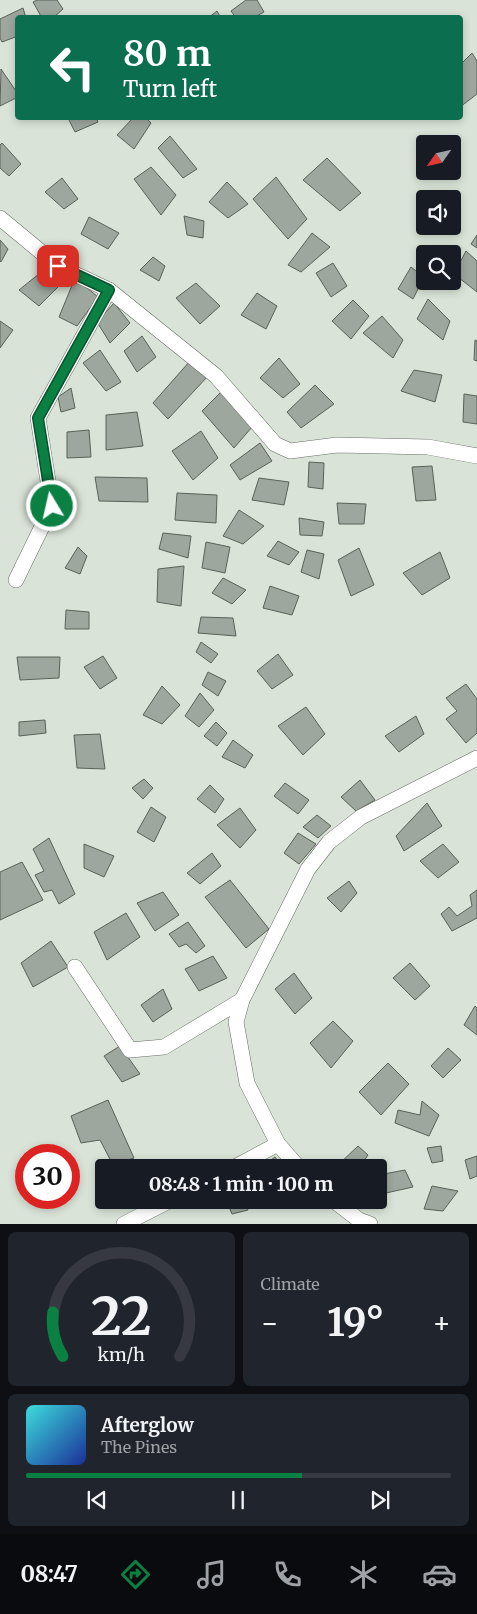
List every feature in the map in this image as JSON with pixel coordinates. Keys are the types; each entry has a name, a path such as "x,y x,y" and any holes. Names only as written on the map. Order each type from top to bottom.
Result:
{"street":[{"path":"0,218 58,266 109,290 216,376 275,444 290,451 338,445 428,447 477,456"},
{"path":"16,580 52,506 38,418 109,290"},
{"path":"291,1159 278,1144 247,1083 236,1022 242,1000 308,870 329,842 361,818 477,758"},
{"path":"76,968 130,1050 164,1047 242,1000"},
{"path":"250,1159 278,1144"},
{"path":"124,1224 153,1209"},
{"path":"344,1209 359,1220 370,1224"}],"building":[{"path":"37,0 57,0 63,9 56,15 40,15 33,2"},
{"path":"246,0 257,0 264,12 258,15 234,15 231,11"},
{"path":"23,8 25,15 15,15 15,37 2,42 0,38 0,19"},
{"path":"472,53 477,61 477,94 463,105 463,62"},
{"path":"1,69 15,90 15,98 0,106"},
{"path":"69,120 97,120 98,122 75,132"},
{"path":"131,120 148,120 151,123 134,149 117,135"},
{"path":"170,136 197,169 183,178 158,148"},
{"path":"2,143 21,164 9,176 0,168 0,145"},
{"path":"327,158 361,193 340,211 303,180"},
{"path":"151,167 176,195 161,215 134,179"},
{"path":"276,177 307,219 288,239 253,199"},
{"path":"62,178 78,199 64,209 45,192"},
{"path":"227,182 248,204 228,218 209,202"},
{"path":"184,216 204,221 203,238 187,235"},
{"path":"89,217 119,233 108,249 81,234"},
{"path":"312,233 330,247 301,272 288,265"},
{"path":"477,235 477,248 471,244"},
{"path":"0,240 8,249 1,262 0,261"},
{"path":"466,251 477,261 477,292 461,279 461,261"},
{"path":"153,257 165,266 159,281 140,270"},
{"path":"333,263 347,286 331,297 316,273"},
{"path":"411,267 416,271 418,290 413,299 398,289"},
{"path":"45,269 59,286 39,306 19,290"},
{"path":"75,278 98,297 77,326 59,317"},
{"path":"196,283 220,306 200,324 176,298"},
{"path":"257,293 277,306 266,329 241,315"},
{"path":"428,299 450,321 443,340 417,319"},
{"path":"353,300 369,316 351,339 332,321"},
{"path":"114,303 130,323 110,343 97,322"},
{"path":"382,316 403,340 393,358 363,333"},
{"path":"0,321 13,330 0,348"},
{"path":"142,336 156,357 137,372 124,351"},
{"path":"475,340 477,341 477,361 474,360"},
{"path":"100,350 121,382 106,391 83,363"},
{"path":"279,358 300,384 283,398 260,378"},
{"path":"190,361 208,376 168,419 153,403"},
{"path":"414,370 442,375 435,402 401,391"},
{"path":"315,385 334,404 301,428 287,412"},
{"path":"71,388 75,408 61,412 58,397"},
{"path":"222,391 252,427 234,448 202,411"},
{"path":"464,394 477,396 477,424 463,422"},
{"path":"137,412 143,446 106,450 106,415"},
{"path":"89,430 91,457 67,458 67,432"},
{"path":"201,431 218,458 193,480 172,451"},
{"path":"260,443 272,461 240,480 230,465"},
{"path":"309,462 324,463 323,489 308,487"},
{"path":"432,466 436,500 416,501 412,467"},
{"path":"95,477 147,478 148,502 99,501"},
{"path":"259,478 289,482 284,505 252,500"},
{"path":"177,493 217,495 216,523 175,520"},
{"path":"337,503 366,504 364,524 339,524"},
{"path":"239,510 264,526 243,544 223,536"},
{"path":"299,518 324,522 322,536 300,535"},
{"path":"163,533 191,536 188,558 159,549"},
{"path":"278,541 299,552 289,565 267,556"},
{"path":"206,542 230,547 225,573 202,568"},
{"path":"78,547 87,556 80,574 65,568"},
{"path":"359,548 374,585 351,596 338,560"},
{"path":"307,550 324,554 319,579 301,572"},
{"path":"440,552 450,578 422,595 403,573"},
{"path":"184,566 181,606 157,602 158,569"},
{"path":"223,578 246,590 232,604 212,593"},
{"path":"270,586 299,596 292,615 263,608"},
{"path":"66,610 89,612 89,629 65,629"},
{"path":"201,617 233,618 236,636 198,633"},
{"path":"201,642 218,654 211,663 196,652"},
{"path":"278,654 293,675 272,689 257,671"},
{"path":"103,656 117,678 100,689 84,667"},
{"path":"17,657 60,657 59,678 20,680"},
{"path":"208,672 226,681 218,696 202,685"},
{"path":"466,684 477,699 477,733 466,743 446,719 457,711 446,698"},
{"path":"162,686 180,705 162,724 143,715"},
{"path":"200,693 214,710 199,727 185,716"},
{"path":"306,707 325,734 303,755 278,726"},
{"path":"416,716 424,734 399,752 385,736"},
{"path":"45,720 46,733 19,736 19,722"},
{"path":"216,722 227,733 217,746 204,736"},
{"path":"100,734 105,769 77,768 74,735"},
{"path":"233,740 253,755 245,768 222,757"},
{"path":"144,779 153,788 143,799 132,788"},
{"path":"360,780 375,800 356,811 341,797"},
{"path":"285,783 309,800 298,814 274,796"},
{"path":"210,785 224,799 215,813 197,799"},
{"path":"427,803 442,826 404,851 396,836"},
{"path":"151,807 166,817 154,842 137,832"},
{"path":"240,808 256,830 240,848 217,825"},
{"path":"317,815 331,826 318,838 303,827"},
{"path":"298,833 316,844 299,864 284,853"},
{"path":"49,838 75,894 59,904 52,890 44,892 35,875 44,871 33,849"},
{"path":"84,844 114,856 104,877 84,868"},
{"path":"443,844 459,862 438,878 420,861"},
{"path":"212,853 221,866 200,884 187,873"},
{"path":"22,862 43,900 0,920 0,872"},
{"path":"230,880 269,929 246,948 205,897"},
{"path":"349,881 357,893 341,912 327,898"},
{"path":"477,890 477,918 452,931 441,914 449,907 457,916 472,906 470,895"},
{"path":"163,892 179,915 155,931 137,903"},
{"path":"126,913 140,937 107,960 94,932"},
{"path":"188,922 205,946 196,953 186,944 179,947 169,934"},
{"path":"51,941 68,967 33,987 21,963"},
{"path":"213,956 227,978 199,991 185,969"},
{"path":"410,963 430,986 415,1000 393,978"},
{"path":"294,973 312,998 295,1014 275,989"},
{"path":"163,989 172,1009 153,1022 141,1005"},
{"path":"475,1006 477,1008 477,1035 464,1025"},
{"path":"333,1021 353,1041 331,1068 310,1043"},
{"path":"120,1046 140,1074 122,1082 104,1056"},
{"path":"448,1048 461,1060 443,1078 431,1066"},
{"path":"388,1063 409,1084 381,1115 359,1092"},
{"path":"108,1100 134,1158 110,1159 100,1140 81,1143 71,1116"},
{"path":"422,1101 439,1115 429,1136 395,1123 398,1110 420,1115"},
{"path":"358,1146 368,1155 365,1159 344,1159"},
{"path":"441,1146 443,1161 432,1163 427,1148"},
{"path":"477,1156 477,1176 470,1179 465,1160"},
{"path":"405,1170 413,1187 387,1193 387,1173"},
{"path":"432,1186 458,1191 443,1211 424,1209"},
{"path":"230,1209 248,1210 232,1214"}],"route":[{"path":"52,506 38,418 109,290 58,266"}]}
